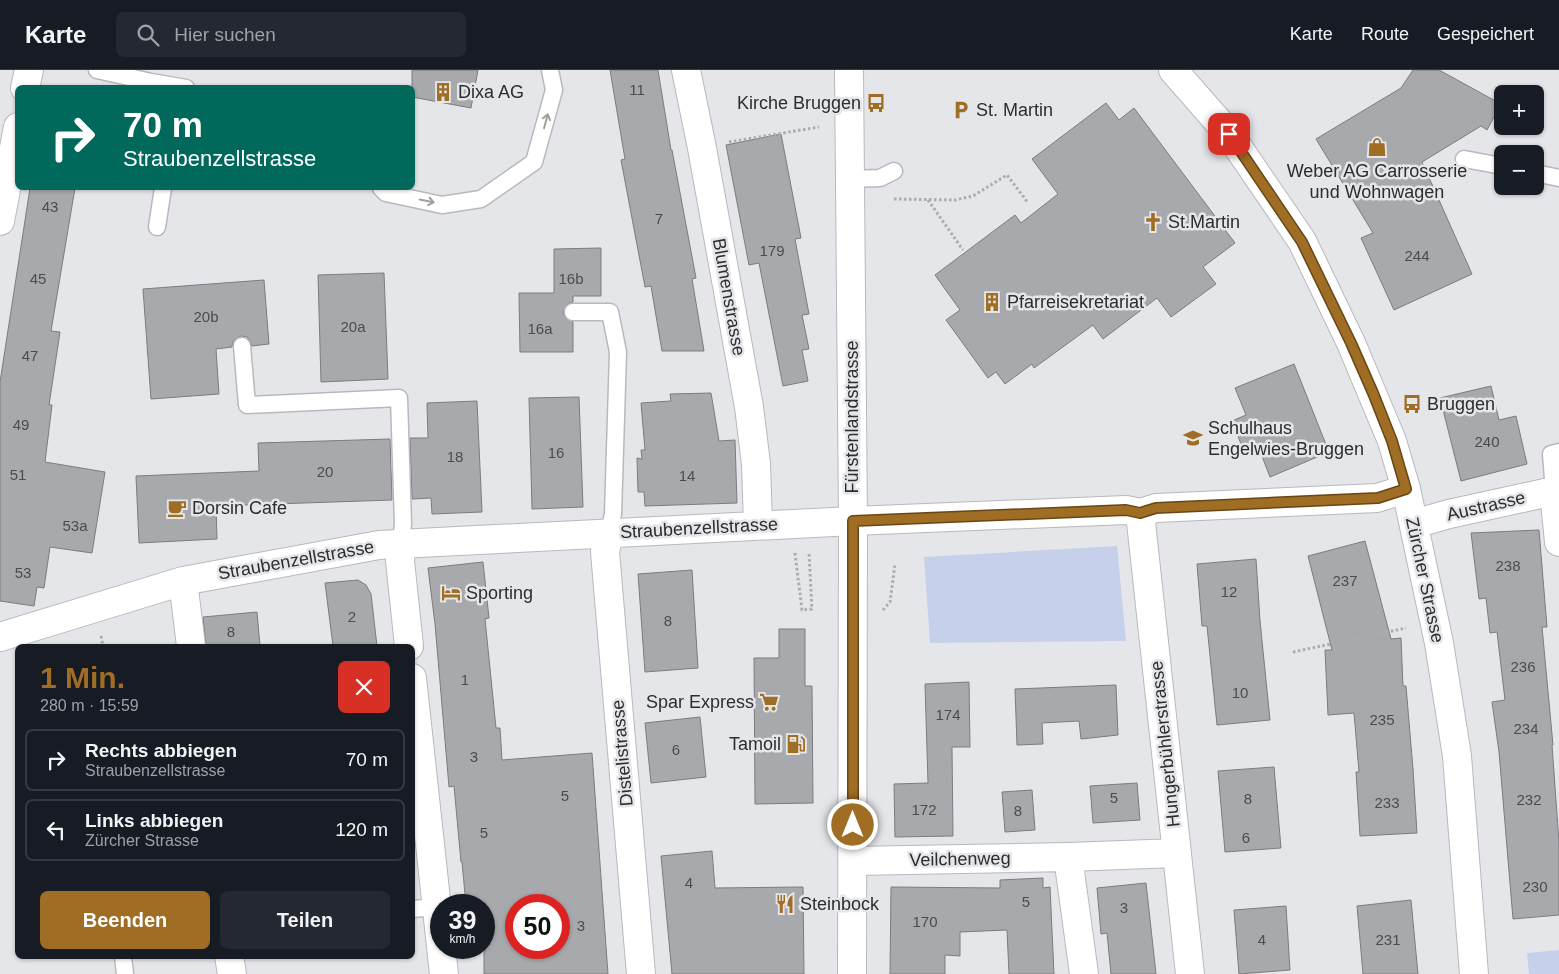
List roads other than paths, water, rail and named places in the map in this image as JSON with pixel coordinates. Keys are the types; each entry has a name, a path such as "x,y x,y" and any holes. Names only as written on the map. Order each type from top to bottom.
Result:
{"street":[{"path":"26,85 28,70"},
{"name":"Blumenstrasse","path":"686,70 749,407 756,464 758,525"},
{"name":"Fürstenlandstrasse","path":"849,70 853,521 852,974"},
{"name":"Zürcher Strasse","path":"1173,70 1229,134 1302,242 1351,343 1392,441 1406,489 1439,643 1456,756 1474,974"},
{"path":"0,221 15,144"},
{"name":"Straubenzellstrasse","path":"0,637 183,581 378,544 853,521 1126,510 1140,513 1156,508 1378,498 1406,489"},
{"path":"1557,490 1559,542"},
{"name":"Austrasse","path":"1414,524 1449,514 1557,490"},
{"name":"Hungerbühlerstrasse","path":"1140,513 1190,974"},
{"name":"Distelistrasse","path":"609,533 605,552 641,974"},
{"path":"401,542 400,561 409,644"},
{"path":"183,581 191,644"},
{"path":"415,731 425,908 444,974"},
{"name":"Veilchenweg","path":"853,861 1177,853"},
{"path":"1068,857 1084,974"},
{"path":"230,959 232,974"}],"lane":[{"path":"97,70 174,85"},
{"path":"383,190 386,193 442,205 481,199 534,162 554,90 550,70"},
{"path":"1464,158 1494,164"},
{"path":"1544,175 1559,178"},
{"path":"851,179 890,184"},
{"path":"157,227 163,190"},
{"path":"573,312 610,312 618,352 613,514 609,533"},
{"path":"242,346 247,405 399,398 404,524 401,542"},
{"path":"1557,490 1551,454 1559,452"},
{"path":"123,959 125,974"}],"place":[{"name":"Dixa AG","path":"443,92"},
{"name":"Kirche Bruggen","path":"876,103"},
{"name":"St. Martin","path":"961,110"},
{"name":"Weber AG Carrosserie und Wohnwagen","path":"1377,147"},
{"name":"St.Martin","path":"1153,222"},
{"name":"Pfarreisekretariat","path":"992,302"},
{"name":"Bruggen","path":"1412,404"},
{"name":"Schulhaus Engelwies-Bruggen","path":"1193,438"},
{"name":"Dorsin Cafe","path":"177,508"},
{"name":"Sporting","path":"451,593"},
{"name":"Spar Express","path":"769,702"},
{"name":"Tamoil","path":"796,744"},
{"name":"Steinbock","path":"785,904"}]}
